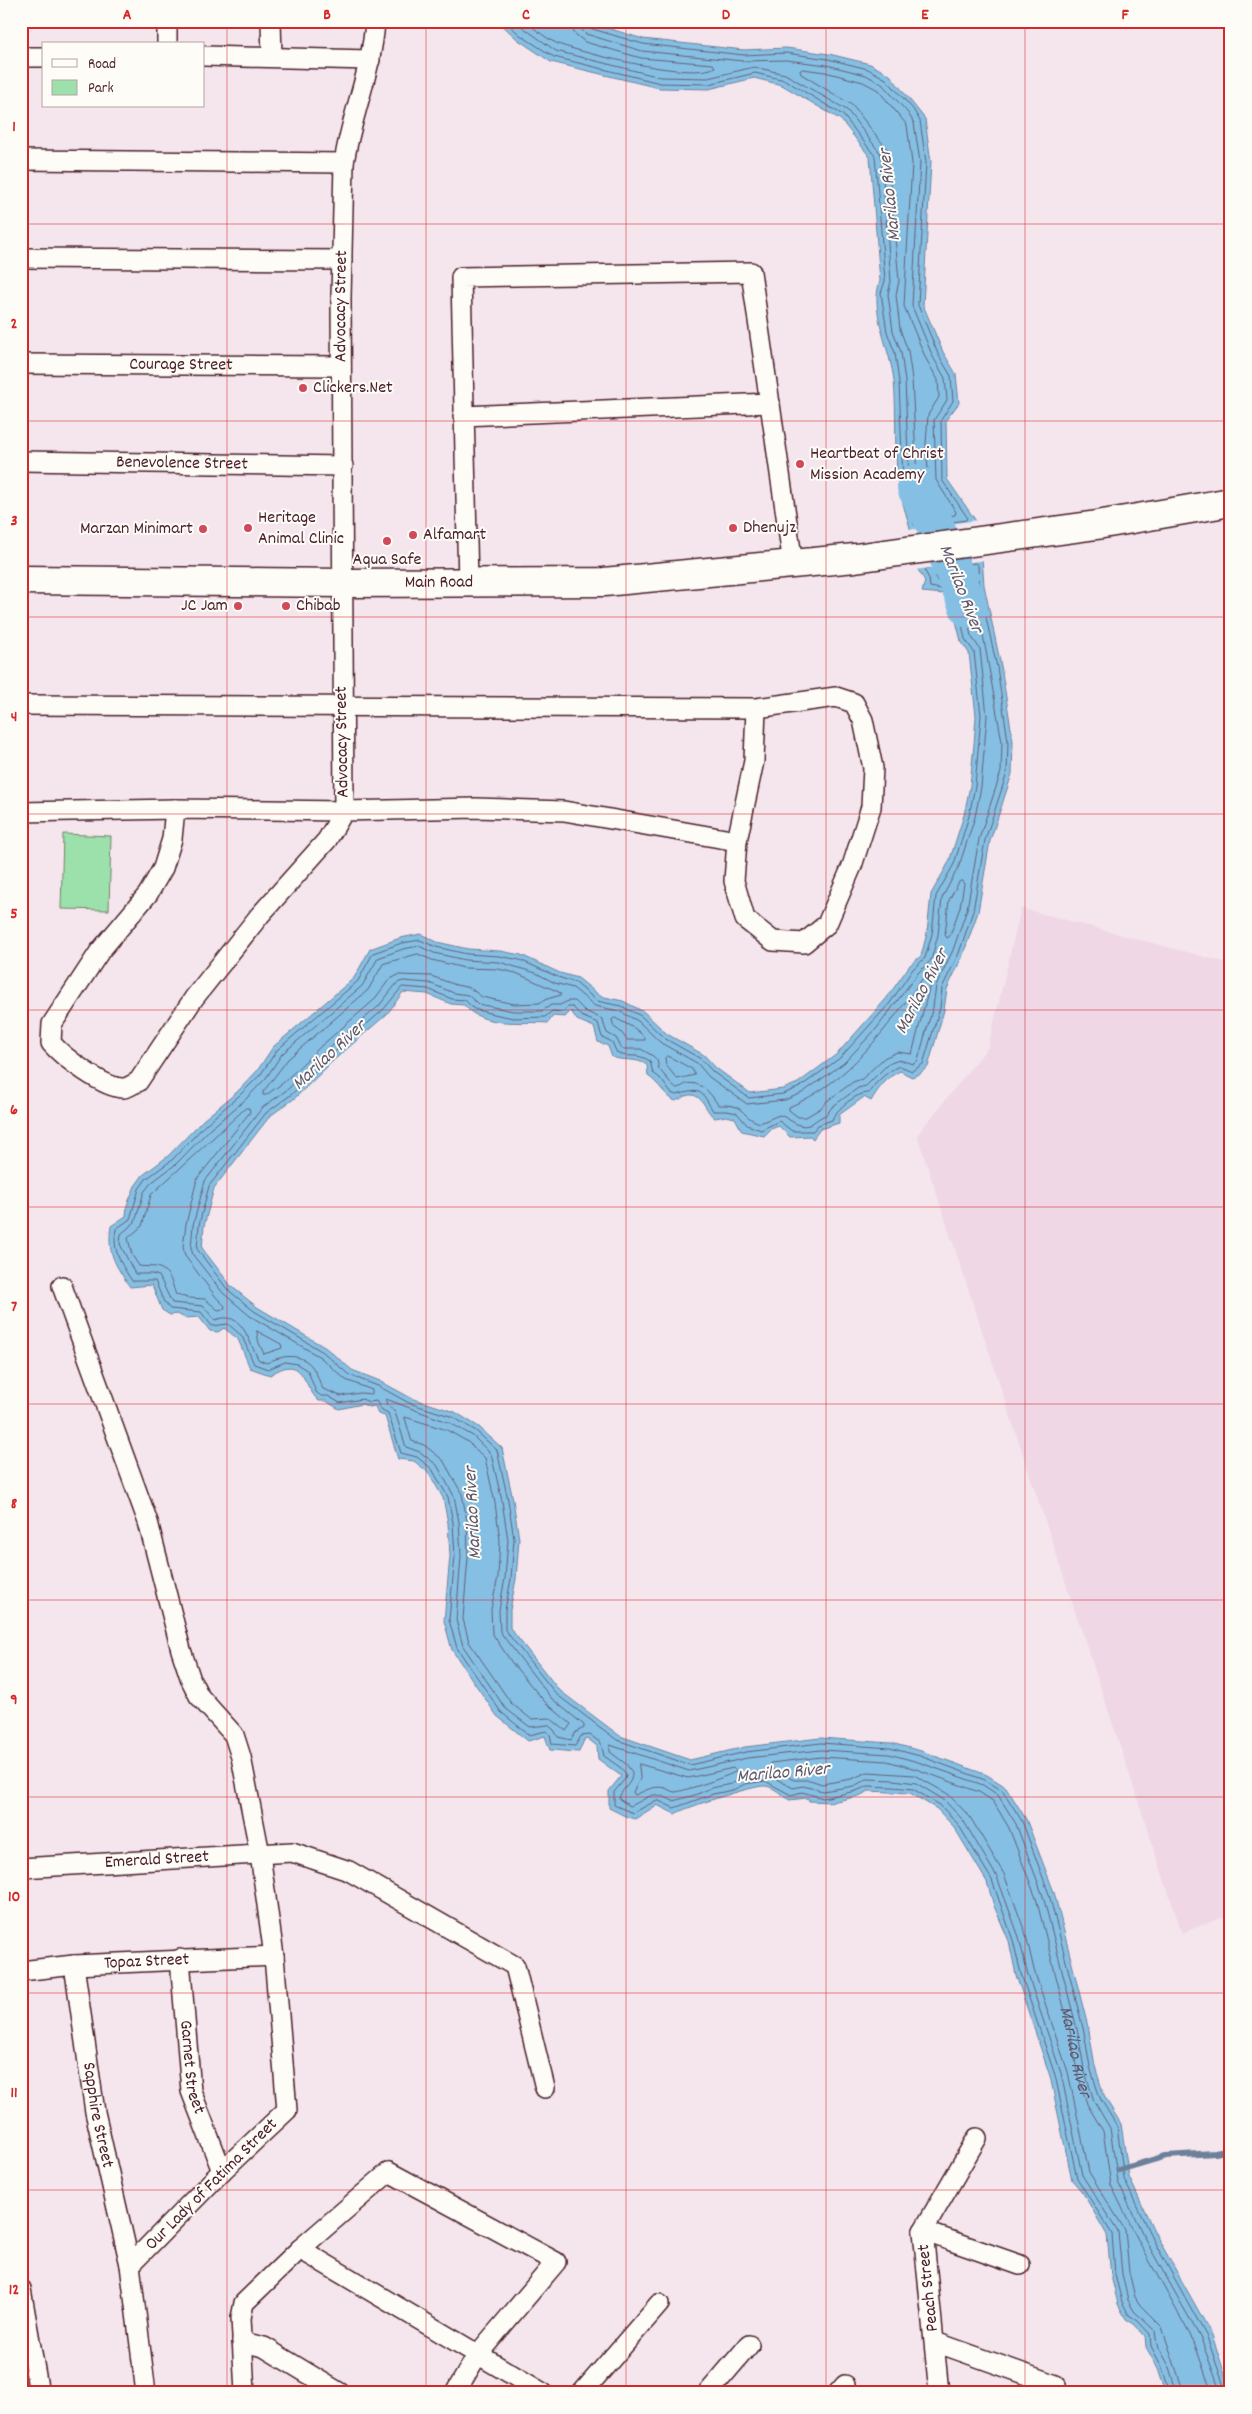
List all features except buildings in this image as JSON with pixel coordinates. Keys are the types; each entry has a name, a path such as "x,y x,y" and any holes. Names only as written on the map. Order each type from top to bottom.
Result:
{"main road":[{"name":"Main Road","path":"21,580 468,584 604,582 855,558 1011,537 1231,502"}],"street":[{"path":"167,21 167,42"},
{"path":"271,21 272,58"},
{"name":"Advocacy Street","path":"175,809 172,839 164,868 148,894 100,951 52,1024 52,1044 62,1056 109,1085 124,1088 138,1082 194,998 260,915 327,840 344,811 341,366 344,163 346,145 370,60 375,21"},
{"path":"205,56 370,60"},
{"path":"21,57 42,57"},
{"path":"21,160 344,163"},
{"path":"21,258 342,260"},
{"path":"468,584 461,277 751,272 793,564"},
{"name":"Courage Street","path":"21,364 341,366"},
{"path":"464,416 770,403"},
{"name":"Benevolence Street","path":"21,461 343,466"},
{"path":"21,705 756,708 836,698 854,703 863,720 873,768 871,807 852,866 827,924 804,943 773,942 745,919 734,881 737,841 754,761 756,708"},
{"path":"21,812 175,809 344,811 476,808 564,811 737,841"},
{"name":"Our Lady of Fatima Street","path":"62,1286 148,1522 181,1650 191,1680 199,1696 234,1735 241,1757 260,1854 274,1956 287,2110 222,2171 130,2265 146,2393"},
{"name":"Emerald Street","path":"21,1868 292,1852 349,1871 515,1966 545,2088"},
{"name":"Topaz Street","path":"21,1971 74,1965 274,1956"},
{"name":"Garnet Street","path":"180,1960 192,2091 222,2171"},
{"name":"Sapphire Street","path":"74,1965 95,2112 130,2265"},
{"name":"Peach Street","path":"939,2393 923,2231 977,2138"},
{"path":"245,2393 241,2318 244,2302 300,2248 389,2172 556,2262 478,2354 455,2393"},
{"path":"923,2231 1020,2265"},
{"path":"300,2248 543,2393"},
{"path":"21,2289 40,2393"},
{"path":"582,2393 659,2304"},
{"path":"242,2342 264,2347 340,2393"},
{"path":"935,2342 1056,2385"},
{"path":"708,2393 749,2345"}],"shaded area":[{"path":"1021,908 1231,964 1231,1914 1182,1933 917,1135 988,1047"}],"green space":[{"path":"63,834 111,836 109,910 61,909"}],"water":[{"path":"498,21 579,21 643,39 744,50 786,48 829,54 870,64 890,75 925,119 931,162 923,305 943,352 956,374 959,403 946,420 947,479 978,524 911,532 898,481 894,381 877,305 877,292 880,281 870,157 841,120 782,85 754,78 709,89 659,88 551,62 517,39"},
{"path":"982,557 984,585 1001,666 1013,741 1012,774 990,841 978,912 963,955 947,989 944,1010 928,1067 912,1077 900,1071 895,1074 883,1084 871,1101 864,1097 839,1115 839,1123 820,1129 813,1139 810,1136 790,1137 779,1126 771,1129 764,1136 742,1131 735,1118 726,1116 715,1118 698,1097 694,1095 688,1095 675,1101 648,1076 647,1065 638,1061 612,1057 608,1046 598,1042 594,1027 577,1020 571,1011 565,1017 553,1016 548,1023 503,1022 481,1017 464,1005 451,1004 427,994 403,992 387,1014 334,1060 295,1098 270,1116 214,1188 204,1226 202,1248 231,1286 257,1307 326,1348 352,1370 380,1381 411,1398 455,1412 479,1427 502,1448 519,1539 516,1579 510,1610 510,1628 559,1690 620,1736 690,1760 745,1747 820,1738 891,1743 921,1751 987,1775 1006,1787 1026,1819 1054,1892 1089,2031 1095,2066 1104,2096 1121,2124 1129,2177 1155,2233 1212,2335 1231,2393 1166,2393 1158,2369 1146,2347 1145,2336 1134,2324 1126,2319 1118,2304 1111,2276 1107,2235 1083,2193 1072,2180 1050,2076 1016,1975 1009,1941 994,1906 987,1882 954,1827 937,1809 910,1793 869,1791 859,1796 832,1802 809,1801 808,1798 789,1800 768,1786 719,1797 675,1814 657,1805 635,1819 609,1808 609,1791 621,1776 598,1759 597,1746 588,1739 584,1740 579,1752 572,1752 550,1750 545,1736 528,1741 497,1716 452,1650 444,1621 450,1556 448,1523 443,1498 429,1473 414,1461 398,1459 385,1416 378,1414 375,1406 369,1407 362,1404 339,1409 326,1401 319,1401 301,1373 296,1369 290,1367 281,1369 270,1375 250,1368 238,1339 224,1328 218,1332 210,1331 199,1317 185,1318 177,1314 170,1315 162,1310 152,1285 130,1287 116,1265 111,1252 111,1226 126,1216 127,1205 135,1186 143,1175 168,1156 203,1120 237,1092 257,1071 273,1047 354,978 370,949 400,938 421,934 437,942 468,949 500,951 521,955 560,973 578,978 600,996 623,1001 644,1012 667,1034 704,1055 716,1068 750,1093 783,1089 798,1083 837,1054 886,999 910,965 921,956 927,933 931,894 949,862 964,815 970,786 976,716 969,653 961,641 954,613 944,594 922,592 925,581 915,565"}],"pier":[{"path":"978,520 981,524 978,526 911,535 908,530"},
{"path":"982,554 985,560 915,570 912,565"}],"waterway":[{"name":"Marilao River","path":"916,483 916,488 933,520 969,609"},
{"path":"1119,2170 1166,2156 1215,2153 1231,2150"}],"place":[{"name":"Clickers.Net","path":"303,388"},
{"name":"Heartbeat of Christ Mission Academy","path":"800,464"},
{"name":"Heritage Animal Clinic","path":"248,528"},
{"name":"Dhenujz","path":"733,528"},
{"name":"Marzan Minimart","path":"203,529"},
{"name":"Alfamart","path":"413,535"},
{"name":"Aqua Safe","path":"387,541"},
{"name":"JC Jam","path":"238,606"},
{"name":"Chibab","path":"286,606"}]}
